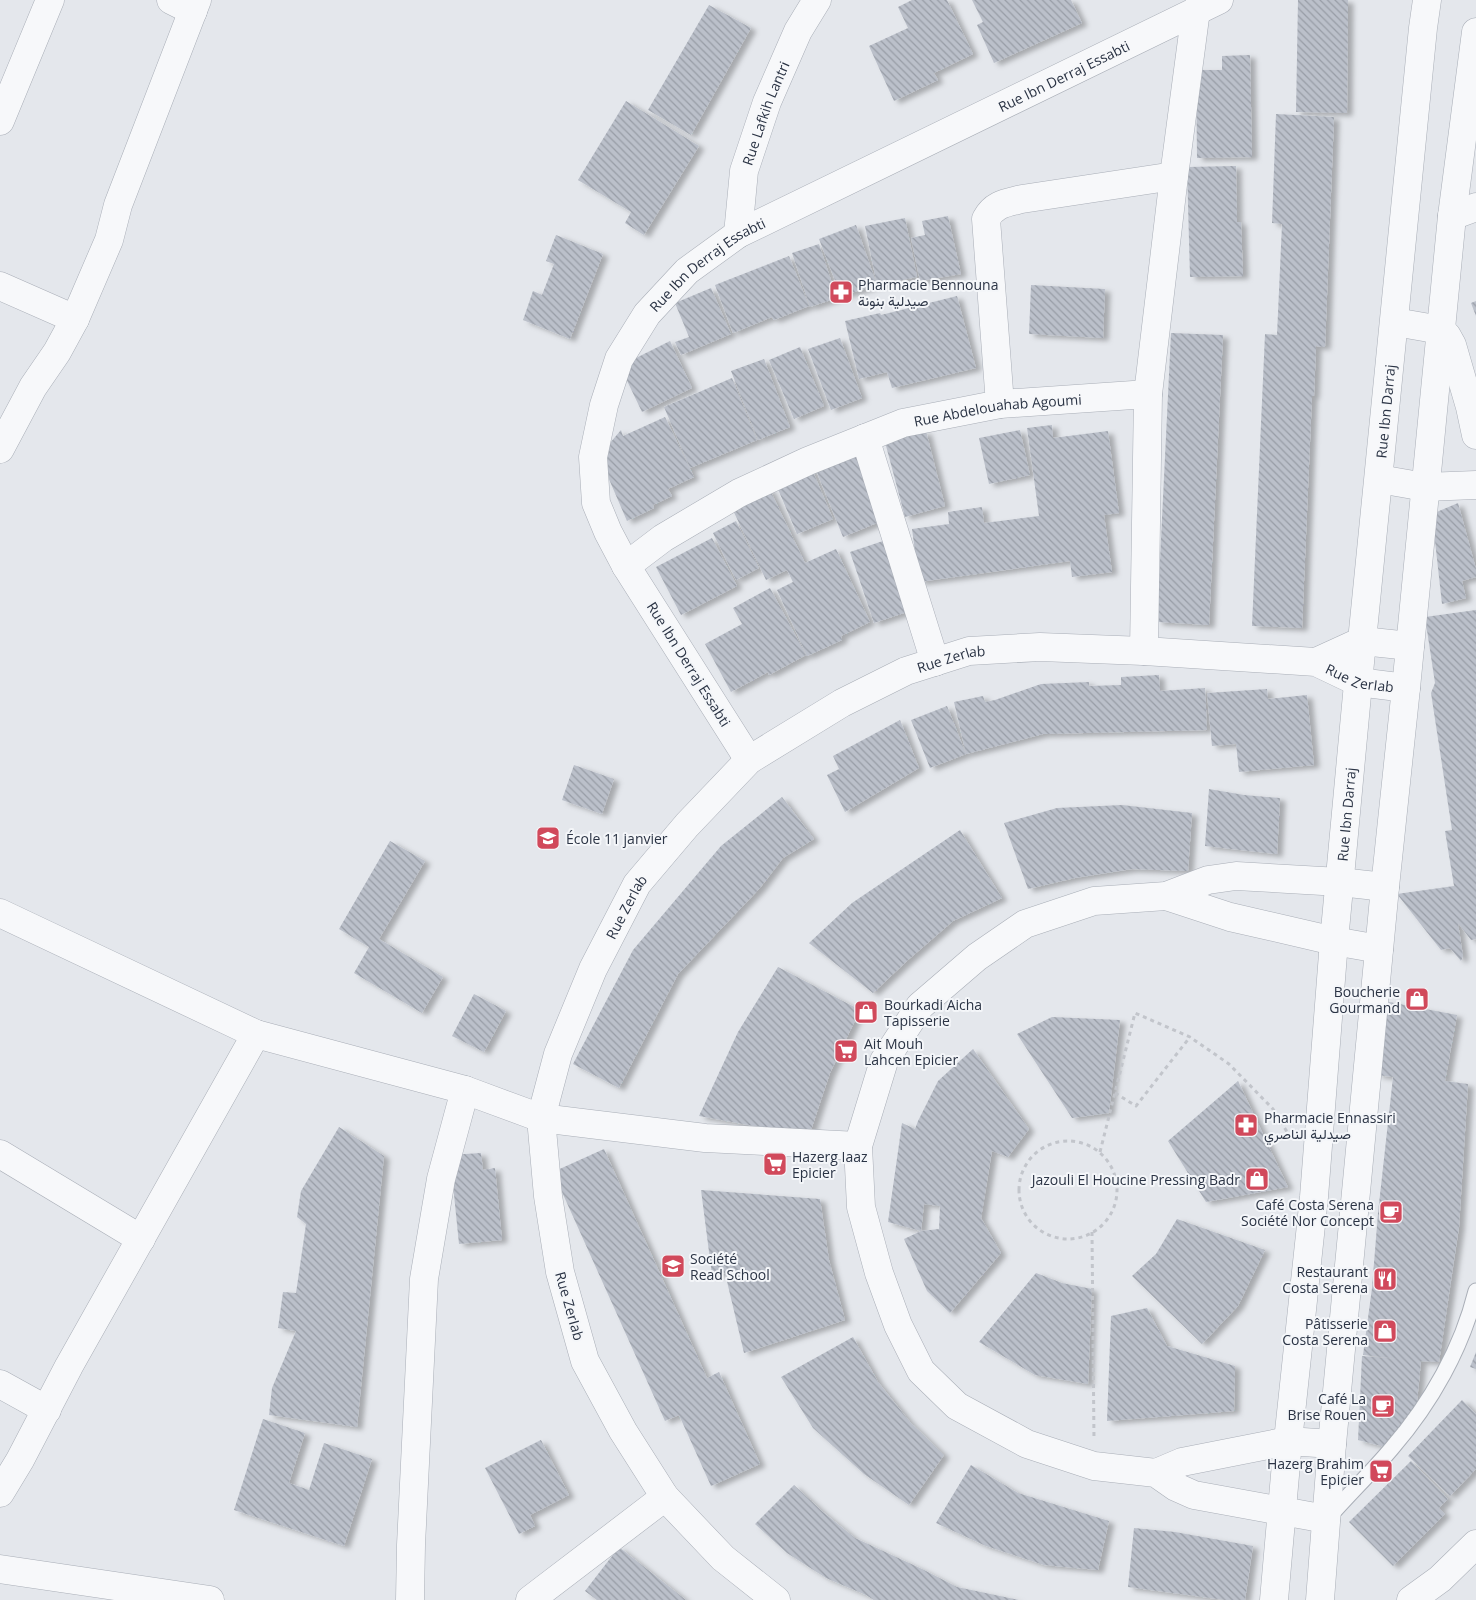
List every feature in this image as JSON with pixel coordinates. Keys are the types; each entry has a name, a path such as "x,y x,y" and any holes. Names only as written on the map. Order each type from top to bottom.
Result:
{"street":[{"path":"0,121 50,0"},
{"name":"Rue Lafkih Lantri","path":"738,234 744,171 767,102 798,31 817,0"},
{"name":"Rue Ibn Darraj","path":"1274,1600 1288,1441 1314,1197 1334,941 1358,682 1427,0"},
{"path":"0,449 10,408 33,387 57,352 75,319 109,240 118,206 187,4"},
{"path":"1144,651 1148,394 1174,176 1207,5"},
{"name":"Rue Ibn Derraj Essabti","path":"749,760 626,566 608,532 596,503 593,457 604,405 619,359 647,314 687,271 738,234 1207,5"},
{"path":"1320,1600 1332,1444 1385,887 1441,330 1464,211 1476,32"},
{"path":"1000,404 986,219 991,210 1003,203 1022,199 1174,176"},
{"path":"0,286 75,319"},
{"path":"1395,322 1441,330 1448,336 1473,406 1476,435"},
{"name":"Rue Abdelouahab Agoumi","path":"626,566 663,538 739,493 808,461 903,423 1000,404 1148,394"},
{"path":"865,438 934,662"},
{"path":"1379,478 1425,487 1476,485"},
{"path":"1362,641 1410,646"},
{"name":"Rue ZerIab","path":"1316,662 1362,641"},
{"name":"Rue ZerIab","path":"776,1600 722,1558 665,1497 623,1431 586,1361 560,1272 548,1196 541,1118 558,1054 593,969 637,884 686,825 749,760 842,703 906,671 969,651 1040,647 1144,651 1316,662 1358,682 1406,688"},
{"path":"1326,1519 1194,1495 1176,1487 1156,1473 1094,1466 1027,1444 957,1406 922,1370 898,1325 879,1274 861,1207 858,1146 884,1060 920,1006 977,957 1025,924 1094,901 1166,896 1208,880 1236,876 1340,882 1385,887"},
{"path":"1166,896 1230,917 1334,941 1379,949"},
{"path":"0,913 256,1034 465,1090 541,1118 705,1138 858,1146"},
{"path":"0,1492 20,1460 256,1034"},
{"path":"410,1600 424,1279 441,1179 465,1090"},
{"path":"0,1154 141,1239"},
{"path":"0,1384 47,1410"},
{"path":"1156,1473 1182,1462 1288,1441 1332,1444"},
{"path":"530,1600 665,1497"},
{"path":"1411,1600 1440,1579 1476,1544"},
{"path":"0,1569 210,1600"}],"lane":[{"path":"1326,1519 1393,1448 1421,1410 1453,1355 1476,1291"}],"path":[{"path":"1100,1152 1135,1013 1190,1037 1229,1064 1273,1108 1292,1141"},
{"path":"1115,1093 1136,1106 1190,1037"},
{"path":"1061,1141 1085,1144 1100,1152 1112,1168 1117,1185 1117,1195 1112,1212 1106,1222 1092,1232 1081,1237 1064,1239 1050,1235 1035,1226 1025,1213 1019,1191 1021,1174 1026,1164 1045,1146 1061,1141"},
{"path":"1092,1232 1094,1466"}],"building":[{"path":"912,0 947,0 973,54 934,73 938,80 894,101 869,46 908,28 898,7"},
{"path":"972,0 1071,0 1082,23 994,63 977,25 983,22"},
{"path":"1298,0 1348,0 1347,113 1296,112"},
{"path":"709,5 751,28 691,135 648,110"},
{"path":"1250,55 1252,157 1197,158 1196,70 1222,70 1222,56"},
{"path":"626,101 699,146 644,235 625,223 631,212 578,180"},
{"path":"1276,114 1334,117 1325,347 1316,346 1314,396 1312,396 1302,628 1252,626 1265,334 1277,335 1282,224 1272,223"},
{"path":"1236,166 1237,222 1241,222 1243,276 1190,277 1187,167"},
{"path":"948,216 961,274 920,281 911,238 925,235 922,221"},
{"path":"905,218 917,277 877,285 865,226"},
{"path":"856,225 877,285 841,296 819,239"},
{"path":"556,235 603,254 570,339 523,320 533,291 542,295 554,264 546,261"},
{"path":"819,244 837,298 810,307 792,253"},
{"path":"789,256 809,306 774,320 772,317 733,333 715,285"},
{"path":"1031,285 1105,289 1103,338 1029,334"},
{"path":"711,288 731,334 681,355 675,342 689,337 675,303"},
{"path":"957,296 976,368 892,388 887,372 859,379 845,321 880,313 881,315"},
{"path":"1476,301 1476,316 1471,303"},
{"path":"1171,333 1223,335 1209,625 1157,622"},
{"path":"840,338 862,398 831,410 808,349"},
{"path":"670,341 692,388 642,412 620,366"},
{"path":"800,347 824,406 794,419 769,360"},
{"path":"764,359 790,427 758,440 731,371"},
{"path":"732,378 757,440 690,468 664,407"},
{"path":"665,417 694,477 668,489 672,496 653,505 654,508 627,521 599,456 621,430 623,436"},
{"path":"1052,425 1053,438 1108,431 1119,513 1104,515 1112,572 1072,577 1070,561 919,582 912,529 949,524 948,512 982,507 984,523 1039,516 1027,428"},
{"path":"1020,430 1030,475 989,484 979,438"},
{"path":"926,431 945,506 905,517 885,442"},
{"path":"856,454 884,520 843,537 816,470"},
{"path":"811,467 833,519 797,534 775,482"},
{"path":"769,488 805,563 836,549 870,622 841,636 842,640 807,656 777,590 793,582 787,570 766,580 731,506"},
{"path":"1458,503 1476,569 1476,577 1462,581 1466,598 1442,604 1432,514"},
{"path":"736,521 759,568 736,580 713,533"},
{"path":"712,538 737,586 681,615 656,567"},
{"path":"886,540 910,611 874,623 850,552"},
{"path":"770,588 806,655 769,675 768,672 731,692 705,644 742,624 733,608"},
{"path":"1476,610 1476,939 1471,940 1458,923 1463,956 1461,961 1450,948 1441,950 1397,894 1454,886 1445,831 1452,830 1431,693 1435,683 1425,617"},
{"path":"1159,675 1160,691 1205,688 1207,730 1043,734 966,754 954,702 983,696 985,702 995,700 1041,684 1089,682 1089,686 1121,685 1121,677"},
{"path":"1267,689 1268,699 1307,695 1314,765 1239,772 1236,744 1212,746 1207,693"},
{"path":"947,706 966,754 930,768 911,720"},
{"path":"900,720 919,768 845,812 827,775 839,769 833,756"},
{"path":"574,765 614,779 602,814 562,800"},
{"path":"1209,789 1244,795 1280,798 1277,854 1205,846"},
{"path":"782,797 814,839 783,858 760,888 678,974 619,1088 573,1064 633,950 721,846"},
{"path":"1122,805 1192,813 1188,871 1132,869 1075,878 1028,889 1004,823 1057,808"},
{"path":"960,830 1002,898 953,921 873,993 809,943 852,903"},
{"path":"390,841 425,861 379,939 443,977 422,1013 354,973 369,947 339,929"},
{"path":"778,967 860,1010 830,1073 809,1136 699,1116 738,1032"},
{"path":"474,994 506,1011 484,1052 452,1036"},
{"path":"1389,1002 1457,1015 1445,1081 1468,1084 1459,1227 1439,1362 1421,1361 1417,1402 1389,1448 1358,1440 1362,1356 1399,1359 1363,1355 1372,1288 1393,1077 1377,1075"},
{"path":"1052,1017 1120,1020 1109,1113 1072,1118 1017,1034"},
{"path":"973,1049 1029,1129 1008,1157 992,1151 981,1218 1001,1253 950,1313 927,1291 904,1239 921,1231 888,1222 902,1123 915,1129 938,1081","holes":["924,1204 940,1206 939,1229 921,1231"]},
{"path":"1238,1081 1288,1187 1206,1202 1168,1141"},
{"path":"339,1127 384,1156 357,1427 269,1415 272,1388 296,1331 278,1328 283,1292 296,1293 306,1224 297,1217 301,1191"},
{"path":"604,1149 707,1378 719,1372 760,1464 711,1486 679,1415 665,1421 553,1172"},
{"path":"481,1153 483,1170 495,1168 502,1240 459,1244 450,1155"},
{"path":"701,1190 820,1199 829,1260 845,1320 744,1353 725,1273 712,1275"},
{"path":"1177,1219 1265,1250 1238,1306 1202,1344 1132,1276 1156,1254"},
{"path":"1036,1273 1062,1283 1092,1289 1088,1384 1035,1375 979,1342"},
{"path":"1147,1308 1167,1346 1235,1366 1234,1411 1107,1421 1111,1316"},
{"path":"853,1337 878,1382 910,1422 944,1455 909,1505 864,1474 813,1428 781,1377"},
{"path":"1476,1352 1476,1369 1470,1367"},
{"path":"1462,1400 1476,1414 1476,1469 1450,1496 1408,1456"},
{"path":"263,1419 305,1433 289,1483 309,1490 324,1443 372,1459 344,1546 234,1510"},
{"path":"541,1440 569,1495 530,1515 535,1526 519,1534 485,1468"},
{"path":"1411,1461 1448,1499 1439,1508 1445,1514 1393,1566 1349,1522"},
{"path":"971,1465 1018,1493 1109,1521 1098,1570 1044,1565 986,1546 936,1523"},
{"path":"794,1485 855,1538 957,1587 1019,1600 874,1600 826,1578 787,1553 755,1524"},
{"path":"1134,1528 1175,1532 1253,1546 1245,1600 1225,1600 1128,1587"},
{"path":"619,1547 686,1600 597,1600 585,1591"}],"place":[{"name":"Pharmacie Bennouna صيدلية بنونة","path":"841,292"},
{"name":"École 11 janvier","path":"548,838"},
{"name":"Boucherie Gourmand","path":"1417,999"},
{"name":"Bourkadi Aicha Tapisserie","path":"866,1012"},
{"name":"Ait Mouh Lahcen Epicier","path":"846,1051"},
{"name":"Pharmacie Ennassiri صيدلية الناصري","path":"1246,1125"},
{"name":"Hazerg Iaaz Epicier","path":"775,1164"},
{"name":"Jazouli El Houcine Pressing Badr","path":"1257,1179"},
{"name":"Café Costa Serena Société Nor Concept","path":"1391,1212"},
{"name":"Société Read School","path":"673,1266"},
{"name":"Restaurant Costa Serena","path":"1385,1279"},
{"name":"Pâtisserie Costa Serena","path":"1385,1331"},
{"name":"Café La Brise Rouen","path":"1383,1406"},
{"name":"Hazerg Brahim Epicier","path":"1381,1471"}]}
